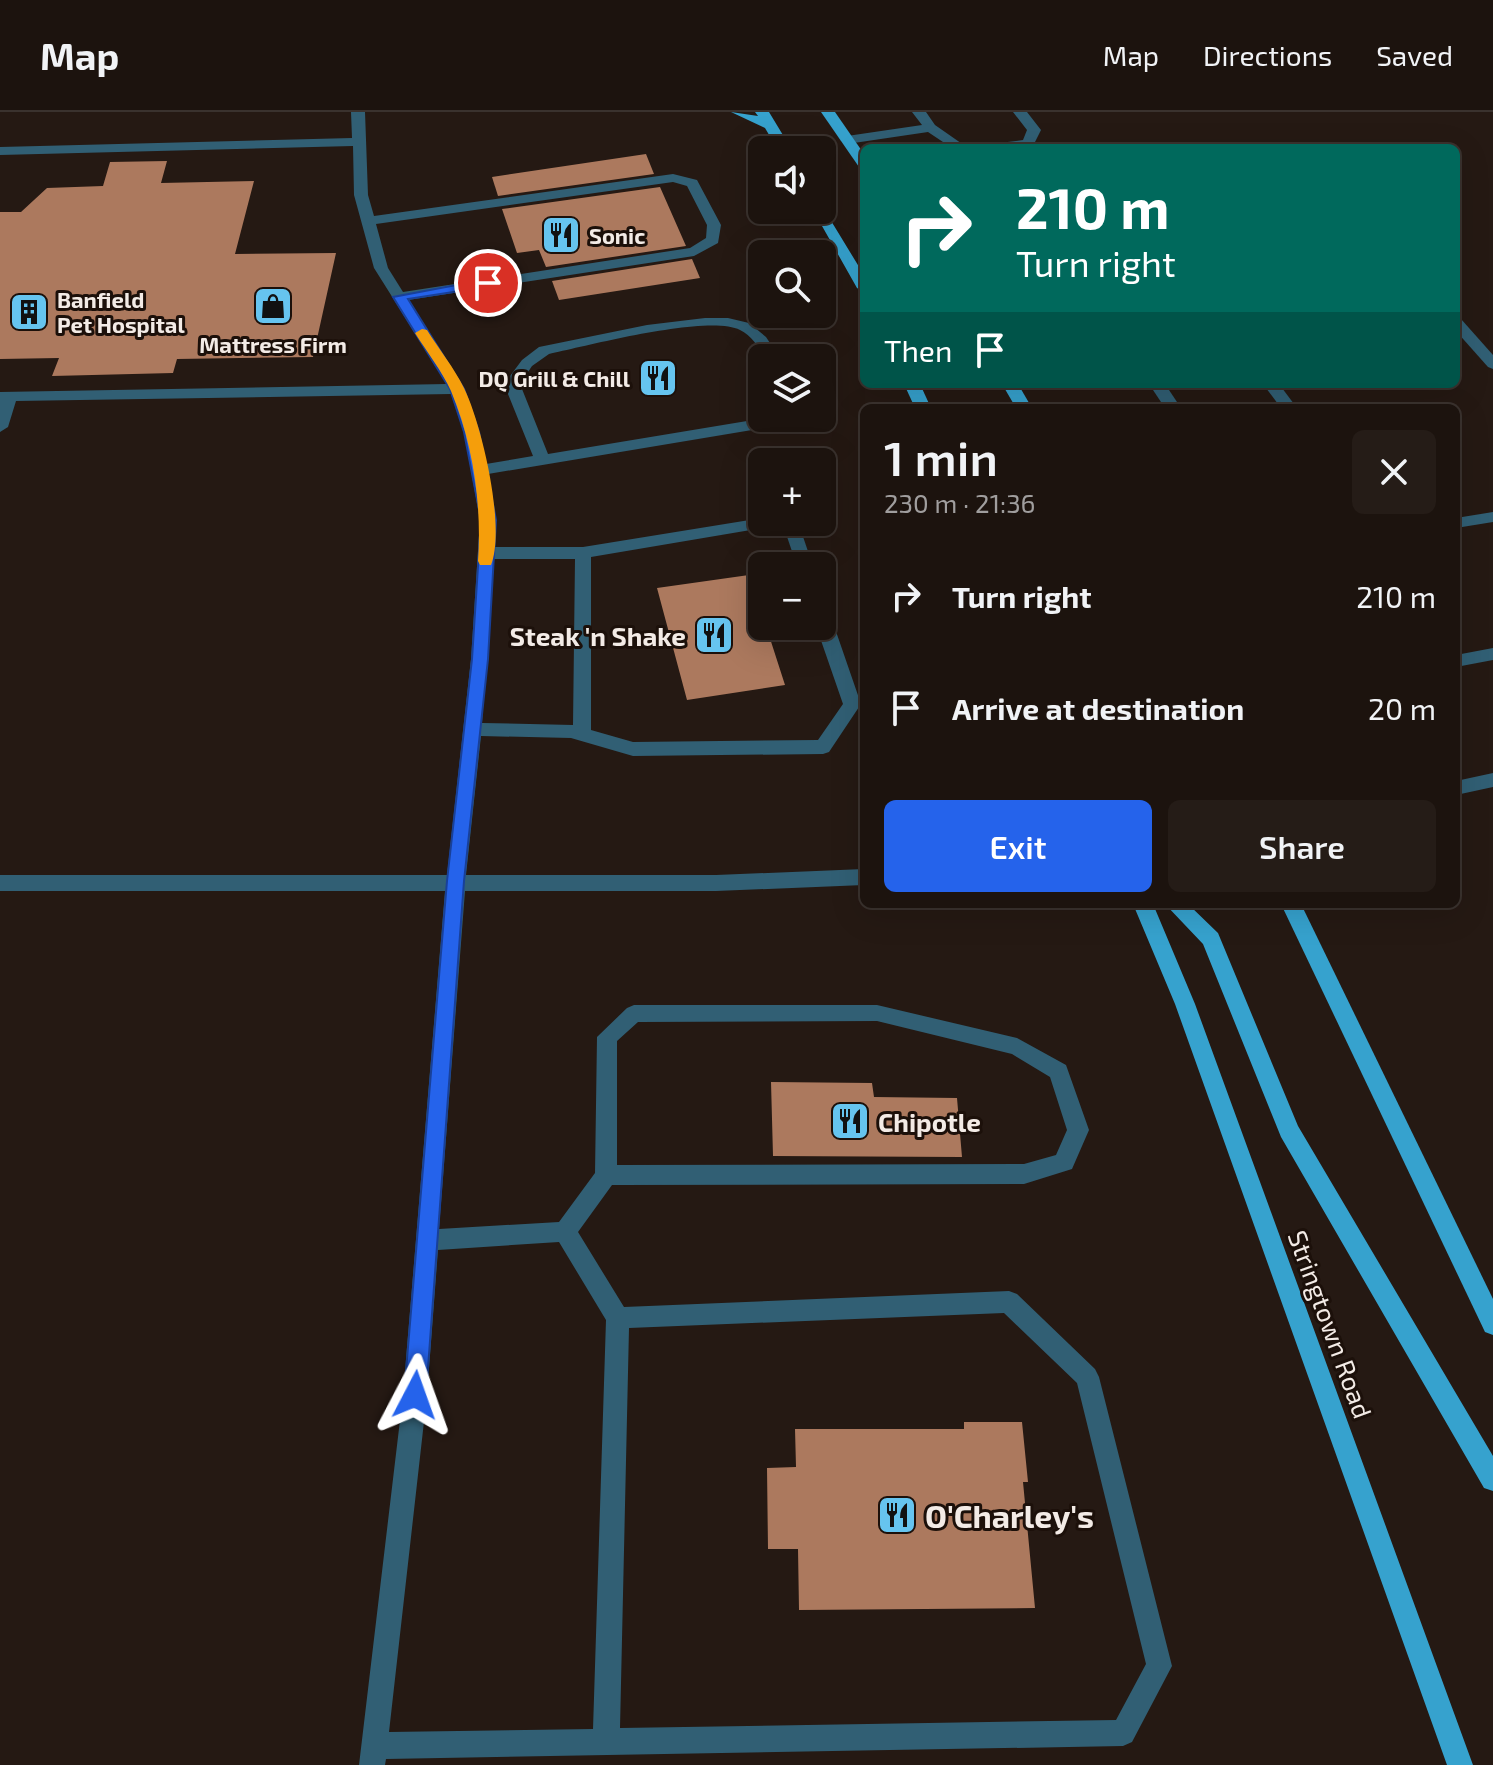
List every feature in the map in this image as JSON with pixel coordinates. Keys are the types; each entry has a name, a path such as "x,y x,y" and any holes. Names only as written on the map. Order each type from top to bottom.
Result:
{"main road":[{"path":"738,112 771,126"},
{"path":"762,112 777,136"},
{"path":"828,112 860,158"},
{"path":"828,224 860,281"},
{"name":"Stringtown Road","path":"1145,908 1185,1004 1460,1765"},
{"path":"1179,908 1211,939 1289,1130 1493,1479"},
{"path":"1293,908 1493,1324"}],"street":[{"path":"358,112 361,195 381,268 457,389 472,432 488,520 415,1395 373,1756 606,1740 1123,1733 1159,1666 1087,1377 1009,1302 618,1318"},
{"path":"919,112 930,128 955,144"},
{"path":"1020,112 1034,130 1028,143 1021,144"},
{"path":"847,140 930,128"},
{"path":"0,151 358,142"},
{"path":"368,221 673,178 692,183 714,225 713,240 694,252 399,297"},
{"path":"543,460 512,384 527,363 544,350 714,320 744,326 764,344"},
{"path":"1460,327 1493,364"},
{"path":"0,427 5,397 457,389"},
{"path":"479,470 748,426"},
{"path":"1460,522 1493,517"},
{"path":"486,553 583,553 748,525"},
{"path":"582,734 583,553"},
{"path":"472,729 582,734 633,749 823,747 852,704 830,640"},
{"path":"1460,660 1493,654"},
{"path":"1460,787 1493,780"},
{"path":"0,883 716,883 860,877"},
{"path":"565,1232 606,1175 607,1037 634,1014 877,1013 1017,1047 1059,1071 1078,1130 1064,1162 1024,1174 606,1175"},
{"path":"427,1240 565,1232"},
{"path":"565,1232 618,1318 606,1740"}],"building":[{"path":"646,154 654,174 498,196 492,177"},
{"path":"167,161 161,183 254,181 235,254 336,253 313,357 177,359 173,373 52,376 59,358 0,359 0,212 21,212 47,188 103,186 110,162"},
{"path":"660,187 686,246 546,267 539,250 517,253 502,209"},
{"path":"692,259 700,278 559,300 552,281"},
{"name":"Steak 'n Shake","path":"748,575 748,640 771,640 785,685 687,700 657,588"},
{"name":"Chipotle","path":"771,1082 872,1083 874,1097 957,1098 962,1157 773,1156"},
{"name":"O'Charley's","path":"964,1422 1022,1422 1028,1482 1023,1482 1035,1608 799,1610 798,1549 768,1549 767,1468 796,1467 795,1429 964,1429"}],"slow traffic":[{"path":"422,333 457,389 472,432 488,520 485,561"}],"place":[{"name":"Sonic","path":"561,235"},
{"name":"Mattress Firm","path":"273,306"},
{"name":"Banfield Pet Hospital","path":"29,312"},
{"name":"DQ Grill & Chill","path":"658,378"},
{"name":"Steak 'n Shake","path":"714,635"},
{"name":"Chipotle","path":"850,1121"},
{"name":"O'Charley's","path":"897,1515"}],"route":[{"path":"415,1395 456,881 480,659 488,520 472,432 457,389 399,297 488,283"}]}
